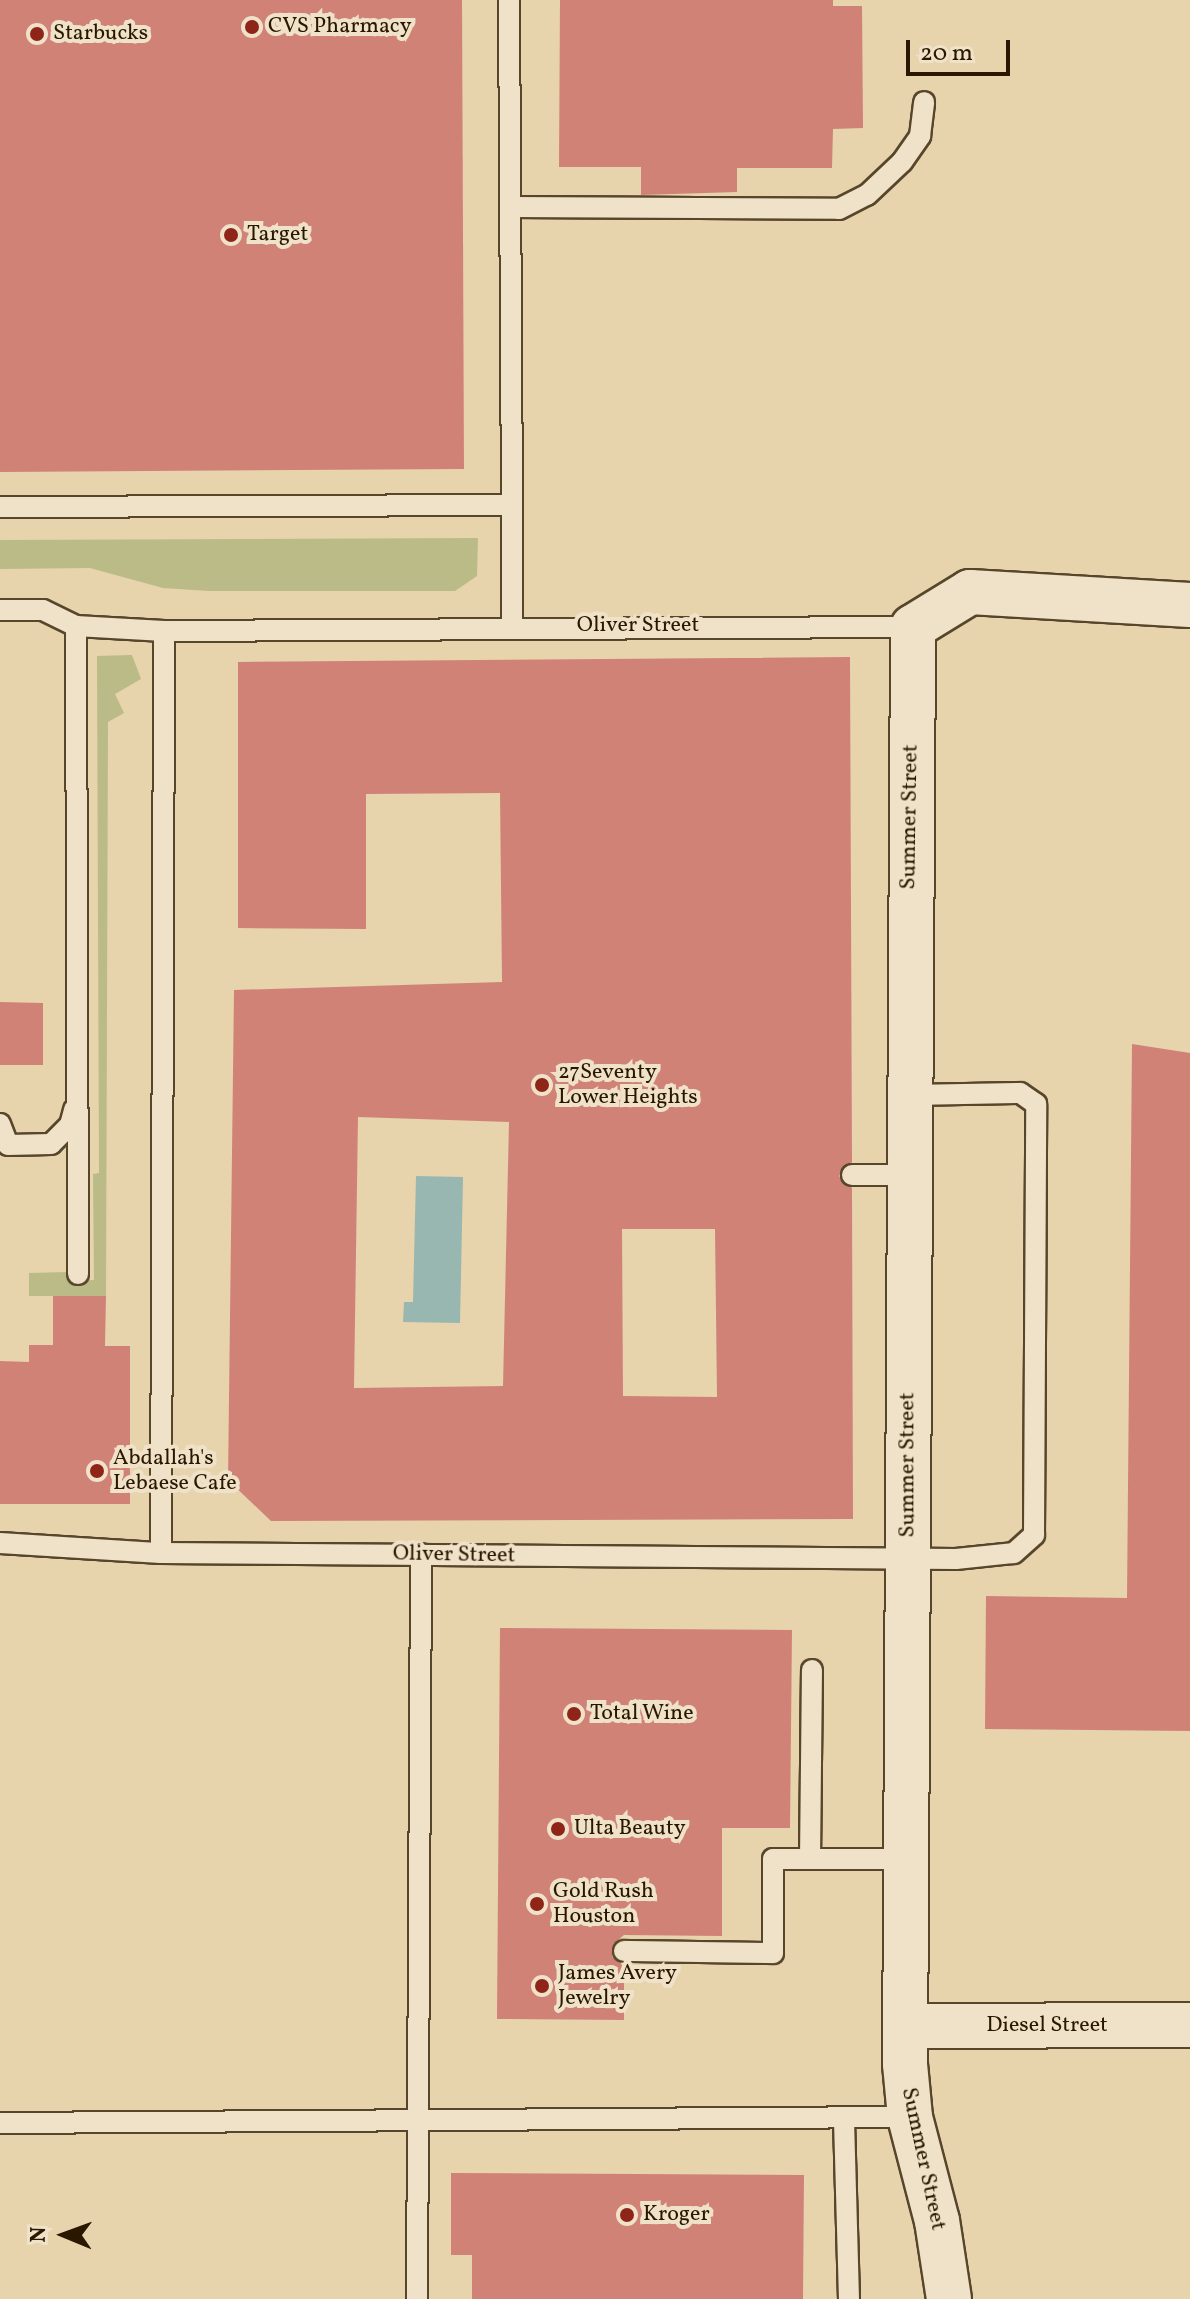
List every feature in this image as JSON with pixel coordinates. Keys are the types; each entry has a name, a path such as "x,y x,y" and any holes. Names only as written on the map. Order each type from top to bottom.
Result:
{"street":[{"path":"913,627 970,592 1190,605"},
{"name":"Summer Street","path":"913,627 907,1175 905,2026 910,2117 937,2221 949,2299"},
{"name":"Diesel Street","path":"905,2026 1190,2025"}],"lane":[{"path":"509,0 512,626"},
{"path":"511,207 839,209 867,195 902,162 920,136 924,102"},
{"path":"0,507 512,505"},
{"path":"0,610 43,610 76,626 78,1274"},
{"name":"Oliver Street","path":"76,626 164,631 512,626 913,627"},
{"path":"161,1553 164,631"},
{"name":"Oliver Street","path":"0,1543 161,1553 908,1559 1014,1553 1034,1535 1036,1104 1020,1093 908,1095"},
{"path":"0,1124 8,1145 51,1144 70,1125 78,1094"},
{"path":"852,1175 907,1175"},
{"path":"417,2299 421,1554"},
{"path":"810,1859 812,1670"},
{"path":"624,1951 773,1953 773,1859 906,1859"},
{"path":"0,2123 844,2120 910,2117"},
{"path":"844,2120 849,2299"}],"green space":[{"path":"478,538 477,576 455,591 209,591 163,588 90,568 0,569 0,540"},
{"path":"132,655 141,679 115,694 124,713 108,722 106,1296 29,1296 29,1273 68,1272 68,1281 94,1280 93,1174 99,1173 97,656"}],"water":[{"path":"416,1176 463,1177 460,1323 403,1322 404,1302 413,1302"}],"building":[{"name":"Target","path":"0,0 462,0 464,469 0,472"},
{"path":"560,0 833,0 833,6 862,6 863,128 833,129 832,168 737,168 737,192 641,195 641,167 559,167"},
{"name":"27Seventy Lower Heights","path":"850,657 852,1162 839,1176 852,1188 853,1519 271,1521 228,1480 234,990 502,982 500,793 366,794 366,929 238,928 238,662","holes":["358,1117 509,1122 503,1386 354,1388","622,1229 715,1229 717,1397 623,1396"]},
{"path":"0,1002 43,1003 43,1065 0,1065"},
{"path":"1132,1044 1190,1053 1190,1731 985,1729 986,1596 1127,1598"},
{"path":"53,1296 106,1296 105,1346 130,1346 130,1504 0,1504 0,1361 29,1362 29,1345 53,1345"},
{"path":"500,1628 792,1630 790,1828 722,1828 722,1936 624,1935 613,1944 612,1957 624,1964 624,2020 497,2019"},
{"name":"Kroger","path":"451,2173 804,2175 803,2299 472,2299 472,2255 451,2255"}],"place":[{"name":"CVS Pharmacy","path":"252,27"},
{"name":"Starbucks","path":"37,34"},
{"name":"Target","path":"231,235"},
{"name":"27Seventy Lower Heights","path":"542,1085"},
{"name":"Abdallah's Lebaese Cafe","path":"97,1471"},
{"name":"Total Wine","path":"574,1714"},
{"name":"Ulta Beauty","path":"558,1829"},
{"name":"Gold Rush Houston","path":"537,1904"},
{"name":"James Avery Jewelry","path":"542,1986"},
{"name":"Kroger","path":"627,2215"}]}
